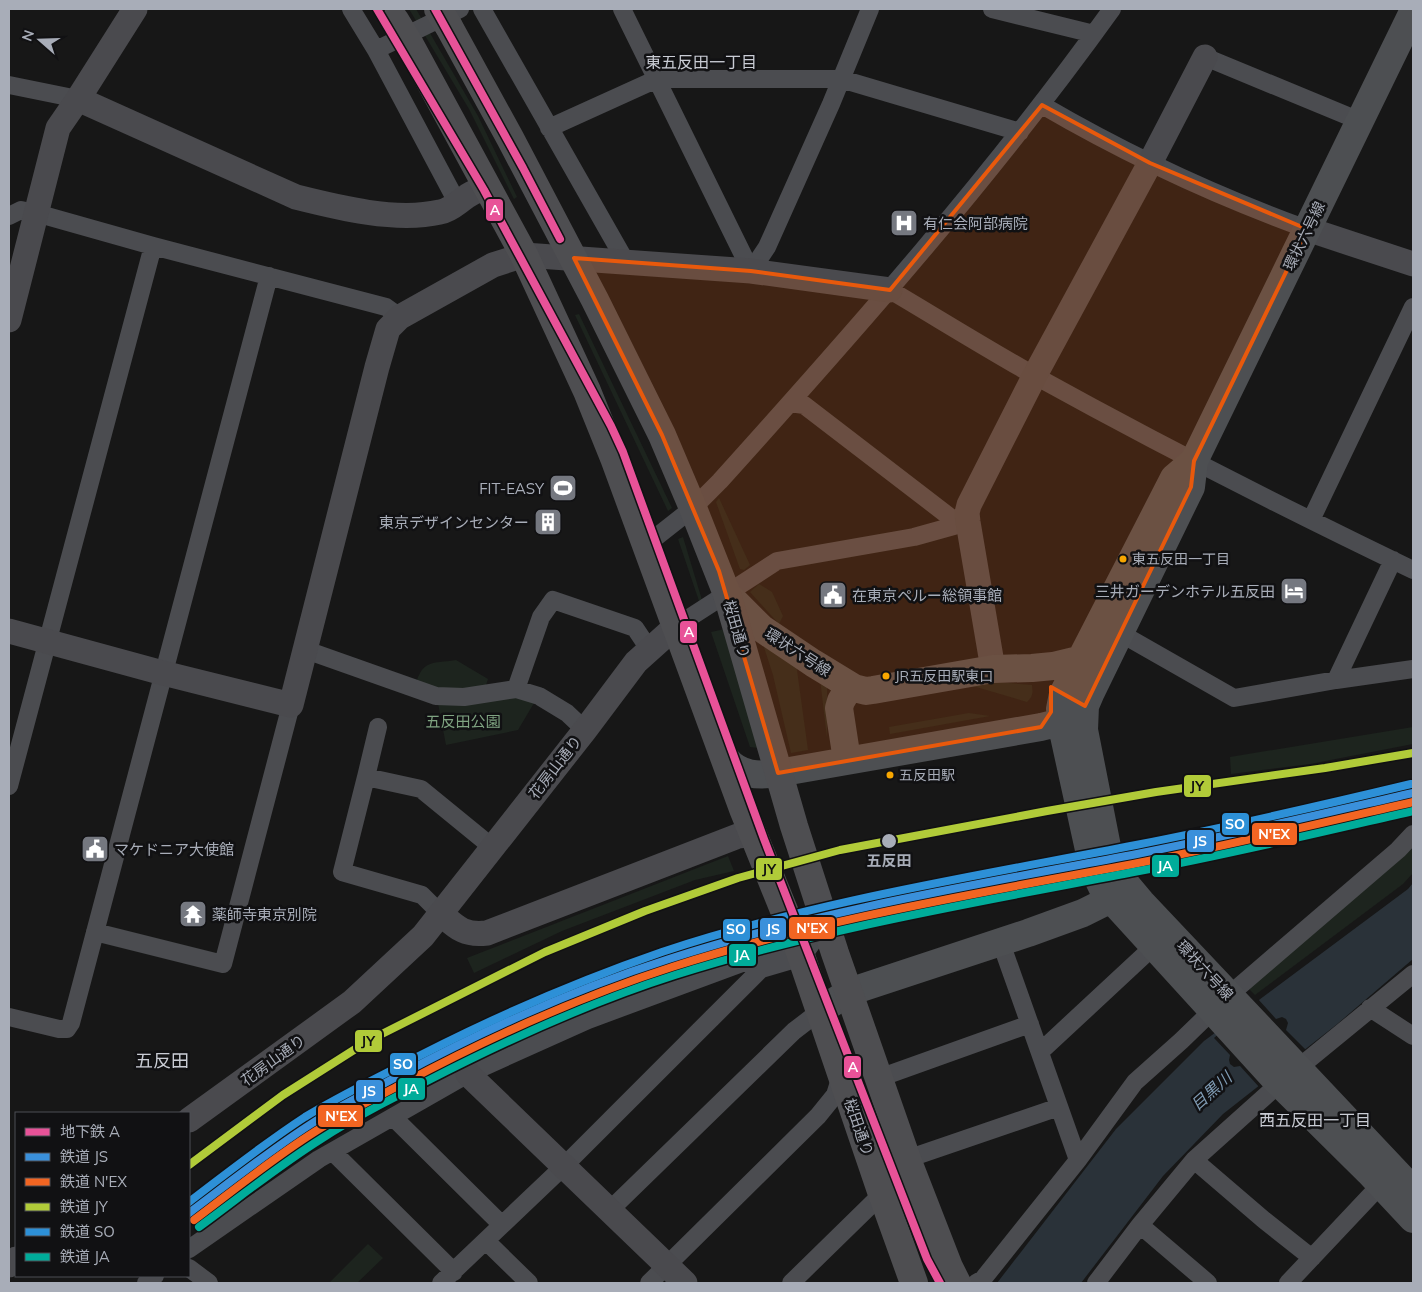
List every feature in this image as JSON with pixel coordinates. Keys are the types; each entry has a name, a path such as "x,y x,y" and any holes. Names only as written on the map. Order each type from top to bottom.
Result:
{"highway":[{"name":"桜田通り","path":"391,14 409,43 524,255 587,391 618,467 743,809 798,946 841,1076 914,1283"},
{"name":"桜田通り","path":"449,14 662,435 693,508 727,594 778,773 849,992 907,1158 948,1267 957,1283"},
{"path":"798,946 849,992"}],"main road":[{"name":"環状六号線","path":"1064,695 1120,633 1191,487 1194,460 1413,12"},
{"name":"環状六号線","path":"1194,460 1174,478 1051,724 1093,868 1103,888 1154,946 1224,1007"},
{"name":"環状六号線","path":"727,594 762,628 813,663 850,686 860,690 873,690 993,669 1053,666 1082,659"},
{"name":"環状六号線","path":"993,669 1024,676 1064,695 1083,719 1108,852 1114,866 1129,888 1224,1007 1287,1074 1402,1181 1413,1219"},
{"path":"847,760 839,708 850,686"},
{"path":"726,760 734,768 750,774 762,775 1051,724"},
{"path":"820,1010 849,992 1001,943 1083,913 1111,899"}],"street":[{"path":"9,320 58,128 135,9"},
{"path":"351,9 376,50 458,204"},
{"path":"482,9 626,262"},
{"path":"622,9 751,271"},
{"path":"751,271 768,247 870,9"},
{"path":"992,9 1094,34"},
{"path":"646,545 693,508 720,481 890,290 1042,105 1112,9"},
{"path":"376,50 449,14"},
{"path":"993,669 964,523 969,505 1035,375 1150,163 1204,57 1360,121"},
{"path":"549,128 657,79 841,79 1020,132"},
{"path":"9,85 78,99 296,197 325,205 384,214 412,216 442,212 458,204 467,196 487,187"},
{"path":"1042,105 1092,135 1150,163 1282,220 1413,264"},
{"path":"9,216 21,210 36,213 153,246 386,307 400,317"},
{"path":"9,786 153,246"},
{"path":"95,932 222,964 306,650 388,329 400,317 493,265 524,255 751,271 890,290 1035,375 1194,460 1413,570"},
{"path":"9,1016 59,1029 67,1029 71,1023 269,276"},
{"path":"1311,520 1413,307"},
{"path":"790,403 804,405 964,523"},
{"path":"676,627 777,561 914,537 964,523"},
{"path":"1336,680 1393,560"},
{"path":"516,689 541,617 553,600 635,628 649,649"},
{"name":"花房山通り","path":"190,1119 352,1002 423,936 636,662 676,627"},
{"path":"9,631 163,673 291,705"},
{"path":"1120,633 1234,698 1413,668"},
{"path":"306,650 436,696 464,697 516,689 539,696 567,713 585,730"},
{"path":"378,727 342,872 422,895 458,928 469,933 487,933 738,836 747,835 755,838"},
{"path":"366,777 421,789 492,847"},
{"path":"976,1283 983,1279 1078,1160 1135,1082 1181,1041 1224,1007 1398,850 1413,834"},
{"path":"333,1152 447,1277 564,1166 762,969 798,946 826,923"},
{"path":"190,1248 319,1159 468,1074 588,1020 788,946 793,941 798,946"},
{"path":"1001,943 1078,1160"},
{"path":"1040,1052 1154,946"},
{"path":"721,970 740,977 743,987"},
{"path":"1096,1283 1140,1225 1194,1160 1287,1074 1370,1008 1411,979"},
{"path":"1370,1008 1413,1036"},
{"path":"610,1210 794,1031 820,1010"},
{"path":"879,1078 1030,1024"},
{"path":"468,1074 685,1283"},
{"path":"649,1283 818,1116 835,1094 841,1076"},
{"path":"907,1158 1059,1107"},
{"path":"393,1117 502,1225"},
{"path":"1194,1160 1312,1258"},
{"path":"1288,1283 1312,1258 1402,1181"},
{"path":"791,1283 882,1194"},
{"path":"1140,1225 1203,1282"},
{"path":"486,1240 529,1283"},
{"path":"190,1269 209,1283"}],"highlighted area":[{"path":"1042,105 1150,163 1307,229 1194,461 1191,487 1085,706 1051,687 1051,712 1041,727 778,773 719,571 662,435 574,258 751,271 890,290"}],"green space":[{"path":"409,9 416,9 478,116 517,197 514,199 469,109"},
{"path":"579,314 672,508 668,511 575,315"},
{"path":"719,498 750,565 744,570 740,569 716,502"},
{"path":"683,537 702,600 699,601 678,539"},
{"path":"759,584 772,592 783,616 779,624 750,592"},
{"path":"725,629 759,748 750,747 711,632"},
{"path":"760,635 796,663 808,750 791,753 773,675"},
{"path":"456,660 488,679 484,691 464,694 415,686 421,671 429,664"},
{"path":"820,679 827,684 827,738"},
{"path":"997,682 1032,685 1031,696 1027,702 966,684"},
{"name":"五反田公園","path":"493,695 537,698 518,730 446,745 437,698"},
{"path":"969,713 990,716 890,734 889,727"},
{"path":"1413,727 1413,744 1310,764 1231,774 1230,757"},
{"path":"1413,841 1413,873 1403,884 1255,995 1247,987"},
{"path":"728,856 734,871 695,880 562,931 474,973 467,958"},
{"path":"368,1244 383,1258 357,1283 329,1283"}],"water":[{"name":"目黒川","path":"1413,883 1413,959 1336,1025 1223,1114 1163,1176 1081,1283 997,1283 1116,1129 1204,1041 1408,889"}],"pier":[{"path":"1258,999 1276,1019 1282,1017 1286,1019 1288,1023 1286,1030 1306,1050 1260,1088 1240,1066 1234,1067 1230,1064 1230,1055 1214,1038"}],"metro line":[{"name":"A","path":"377,9 484,190 611,426 623,452 764,839 927,1259 940,1283"},
{"name":"A","path":"435,9 560,239"}],"rail line":[{"name":"JY","path":"190,1164 283,1095 368,1041 545,952 645,911 738,878 840,850 1047,811 1156,792 1325,768 1413,753"},
{"name":"SO","path":"190,1201 290,1127 348,1093 425,1053 525,1006 593,977 662,952 720,934 838,904 1205,831 1411,784"},
{"name":"JS","path":"190,1212 249,1167 311,1124 430,1059 565,997 669,959 784,926 842,912 960,887 1172,847 1413,793"},
{"name":"N'EX","path":"194,1220 284,1152 347,1113 434,1067 501,1035 568,1005 637,979 729,950 845,920 1172,856 1413,802"},
{"name":"JA","path":"199,1227 305,1149 374,1108 459,1065 581,1009 675,975 790,943 906,916 1276,843 1413,811"}],"place":[{"name":"有仁会阿部病院","path":"904,223"},
{"name":"FIT-EASY","path":"563,488"},
{"name":"東京デザインセンター","path":"548,522"},
{"name":"東五反田一丁目","path":"1123,559"},
{"name":"三井ガーデンホテル五反田","path":"1294,591"},
{"name":"在東京ペルー総領事館","path":"833,595"},
{"name":"JR五反田駅東口","path":"886,676"},
{"name":"五反田駅","path":"890,775"},
{"name":"五反田","path":"889,841"},
{"name":"マケドニア大使館","path":"95,849"},
{"name":"薬師寺東京別院","path":"193,914"}],"district":[{"name":"東五反田一丁目","path":"701,62"},
{"name":"五反田","path":"162,1060"},
{"name":"西五反田一丁目","path":"1315,1120"}]}
